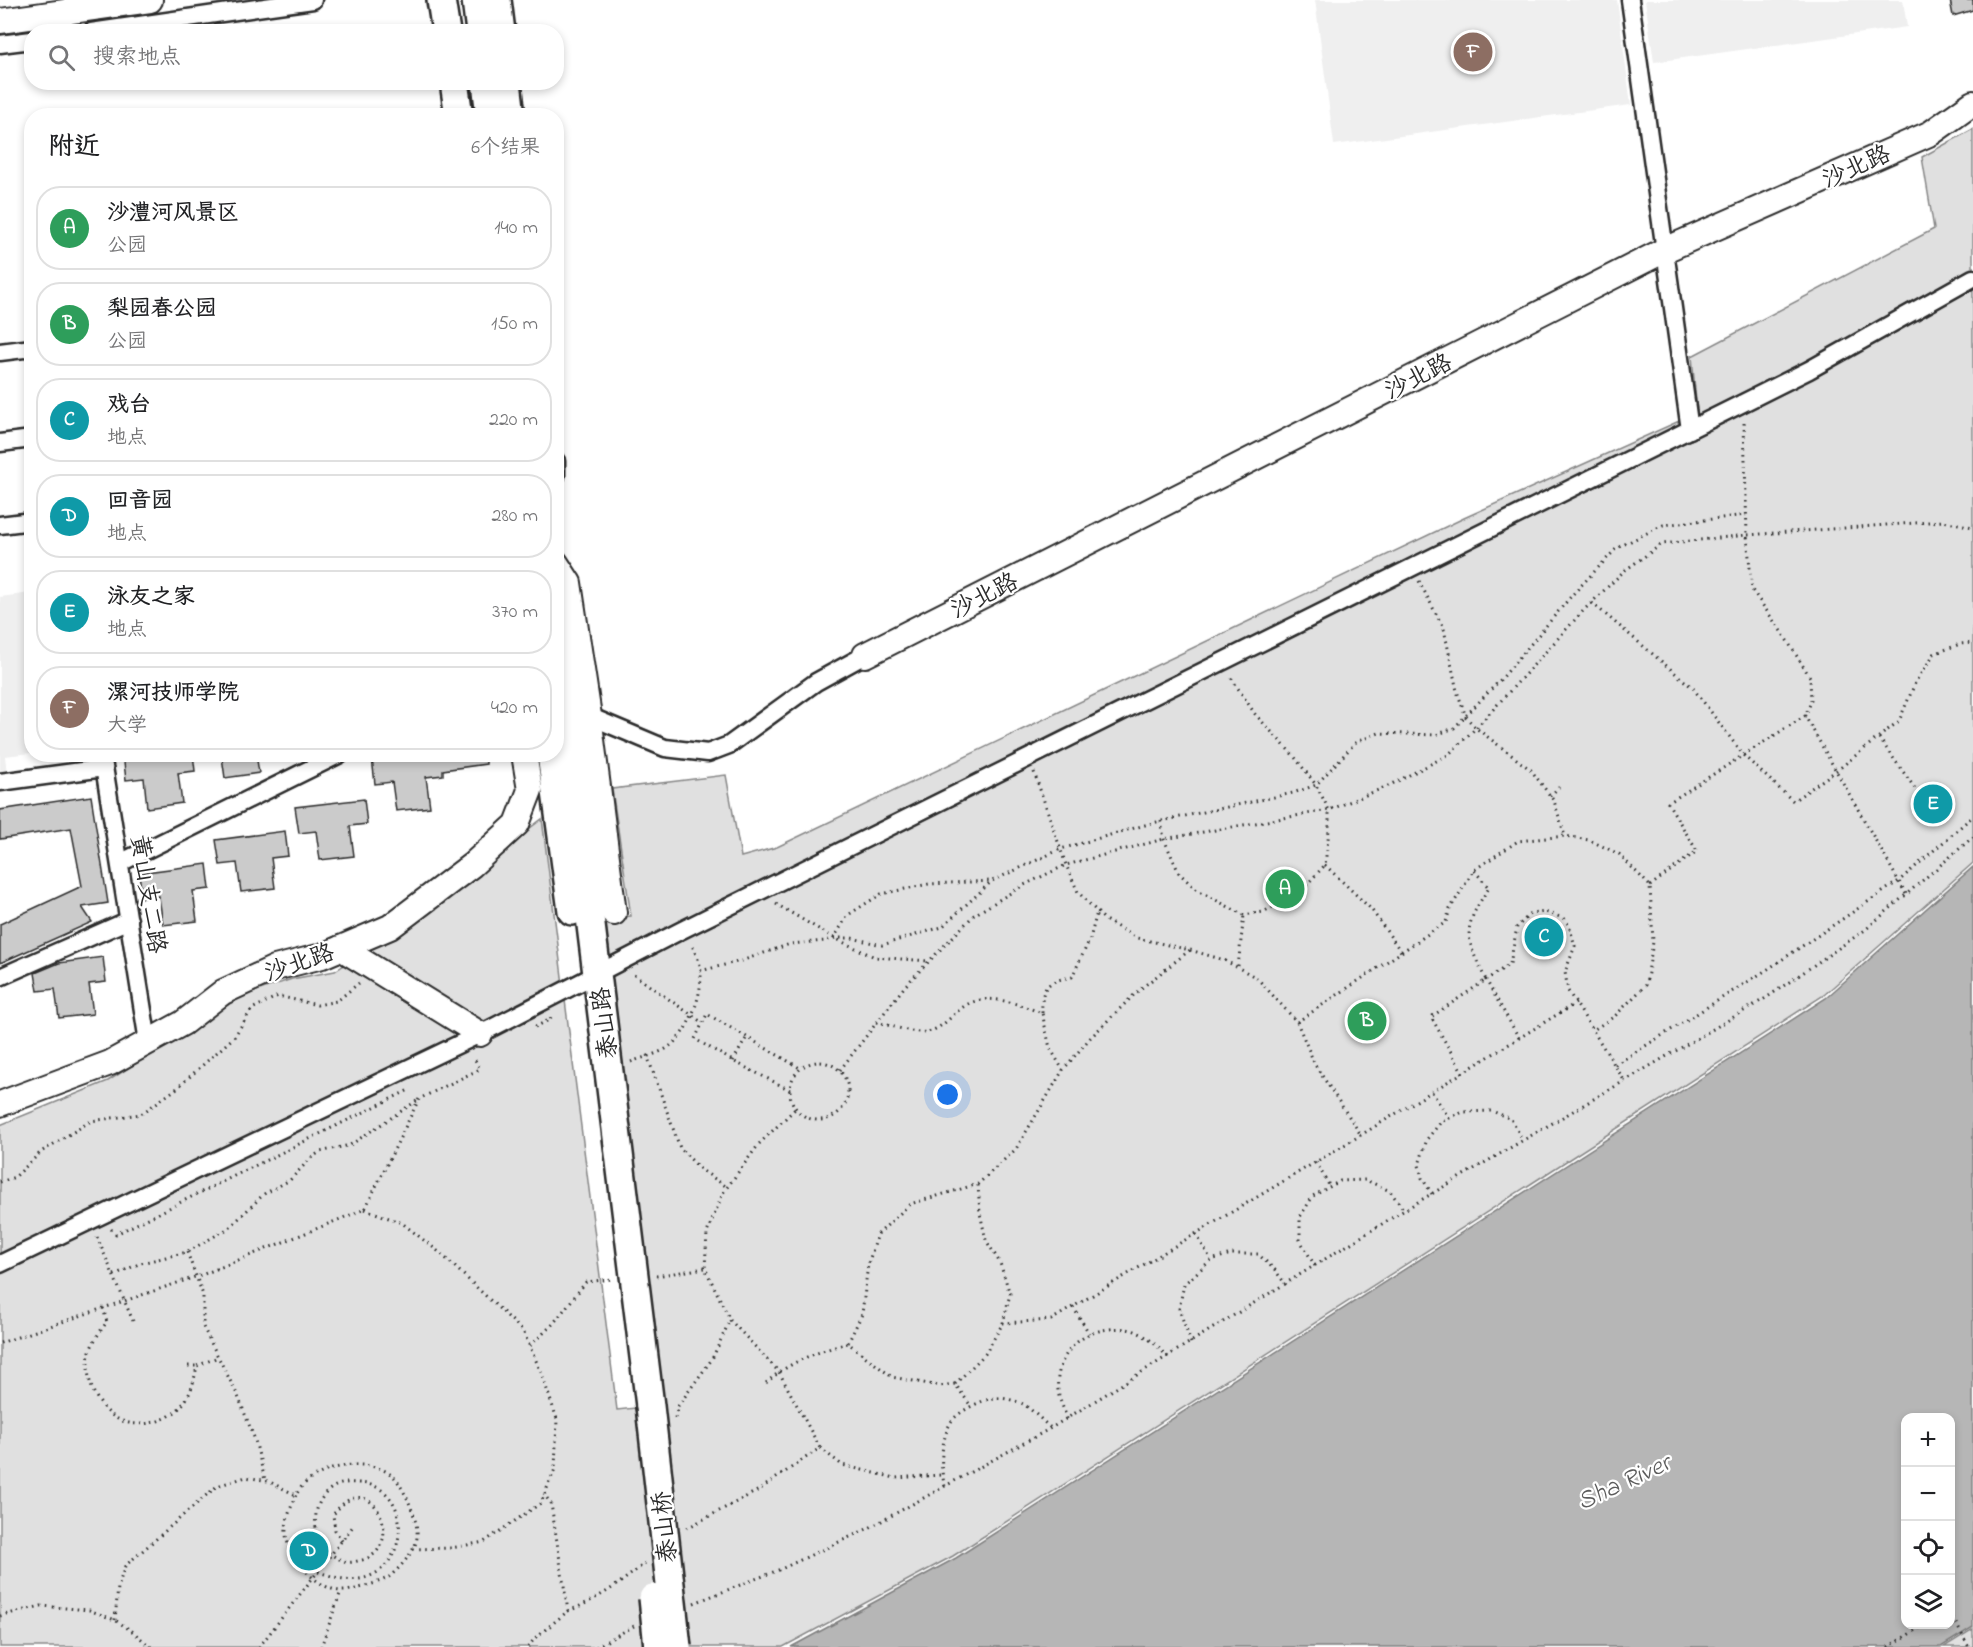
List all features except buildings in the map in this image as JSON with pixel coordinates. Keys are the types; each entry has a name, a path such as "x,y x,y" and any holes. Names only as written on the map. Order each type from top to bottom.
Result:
{"main road":[{"path":"441,0 445,24"},
{"path":"476,0 479,24"},
{"path":"497,0 500,24"},
{"path":"455,90 458,108"},
{"path":"487,90 489,108"},
{"path":"508,90 510,108"},
{"name":"泰山路","path":"564,702 599,973 641,1408"},
{"name":"泰山路","path":"553,762 599,973 618,1279 641,1408"},
{"name":"泰山桥","path":"641,1408 658,1647"},
{"name":"泰山桥","path":"641,1408 677,1647"}],"street":[{"path":"0,21 150,0"},
{"path":"146,24 313,0"},
{"path":"1630,0 1690,430"},
{"path":"0,44 24,41"},
{"name":"沙北路","path":"865,656 1665,250 1931,133 1973,103"},
{"path":"0,1264 480,1034 686,928 1690,430 1809,370 1973,278"},
{"path":"0,352 24,349"},
{"path":"0,443 24,440"},
{"path":"0,525 24,522"},
{"path":"564,575 569,583 589,716 614,913"},
{"path":"589,716 665,748 708,753 729,745 816,682 865,656"},
{"path":"0,782 98,762"},
{"name":"黄山支二路","path":"103,762 148,1042"},
{"path":"120,863 324,762"},
{"name":"沙北路","path":"0,1104 110,1063 183,1023 223,992 275,968 322,956 390,927 472,865 517,824 530,790 525,762"},
{"path":"0,977 129,920"},
{"path":"341,948 480,1034"}],"path":[{"path":"1650,886 1697,851 1668,803 1805,716 1811,702 1810,677 1783,633 1752,590 1746,515 1743,403"},
{"path":"700,971 741,961 790,944 852,938 882,945 942,927 992,881 1061,849 1161,821 1293,793 1316,785 1356,742 1379,733 1436,735 1454,728 1503,677 1573,594 1617,549 1664,525 1746,515"},
{"path":"840,1070 876,1022 929,961 974,915 1022,886 1066,865 1164,839 1329,810 1388,786 1448,755 1592,603 1624,572 1662,544 1747,535 1943,521 1973,527"},
{"path":"1412,567 1444,628 1457,691 1466,717 1476,728 1530,770 1554,801 1565,836"},
{"path":"1592,603 1693,688 1744,756 1793,801 1836,771 1899,721 1916,681 1934,654 1960,644 1973,643"},
{"path":"1161,821 1164,839 1179,873 1197,890 1244,915 1263,912 1298,894 1325,865 1329,810 1316,785 1294,756 1255,714 1221,662"},
{"path":"1805,716 1906,894"},
{"path":"1879,738 1919,794"},
{"path":"1029,758 1066,865 1078,892 1105,920 1137,938 1190,950 1238,966 1257,978 1297,1022 1315,1065 1361,1135"},
{"path":"1550,796 1559,787"},
{"path":"1615,1065 1768,969 1899,881 1973,816"},
{"path":"1297,1022 1446,922 1450,909 1474,870 1518,841 1565,836 1588,840 1618,854 1650,886 1653,942 1646,985 1615,1016 1593,1030"},
{"path":"690,1605 781,1569 867,1529 1067,1419 1432,1194 1766,998 1864,930 1973,837"},
{"path":"1325,865 1371,909 1402,953"},
{"path":"1474,870 1489,888 1473,911 1467,935 1486,980 1519,1038"},
{"path":"834,938 848,915 880,894 929,884 992,881"},
{"path":"758,893 834,938 875,957 929,961"},
{"path":"1063,1070 1050,1048 1042,1013 1042,999 1045,988 1057,979 1072,976 1090,939 1097,912"},
{"path":"1463,1073 1431,1017 1509,963 1517,927 1530,914 1545,912 1563,918 1569,925 1575,946 1565,972 1568,990 1624,1080"},
{"path":"1238,966 1244,915"},
{"path":"630,1062 669,1047 685,1031 692,1016 700,988 700,971 686,928"},
{"path":"766,1383 779,1372 813,1353 848,1343 862,1314 868,1264 878,1234 910,1204 978,1184 1016,1149 1063,1070 1090,1038 1138,990 1190,950"},
{"path":"0,1182 15,1177 41,1152 91,1121 141,1114 176,1089 234,1037 252,1009 278,996 317,1005 337,1001 374,968"},
{"path":"599,973 703,1023"},
{"path":"876,1022 927,1032 944,1023 966,1004 984,998 1018,1004 1042,1013"},
{"path":"1003,1323 1051,1320 1361,1135 1576,1003"},
{"path":"790,1090 695,1039 707,1014 801,1068"},
{"path":"733,1061 747,1037"},
{"path":"647,1055 680,1148 700,1169 727,1187"},
{"path":"114,1275 141,1263 187,1252 229,1228 264,1194 290,1180 310,1158 320,1152 350,1145 419,1099 480,1069 474,1058"},
{"path":"816,1062 833,1065 845,1076 849,1093 847,1102 835,1115 827,1119 810,1118 796,1108 790,1096 790,1090 795,1074 801,1068 816,1062"},
{"path":"1432,1092 1449,1118"},
{"path":"0,1343 197,1276 364,1209 419,1099"},
{"path":"796,1108 759,1144 723,1193 707,1233 705,1268 730,1320 779,1372 820,1448 842,1465 895,1478 941,1475"},
{"path":"1432,1194 1422,1178 1419,1164 1427,1139 1441,1122 1463,1112 1492,1111 1511,1119 1524,1140"},
{"path":"1316,1162 1330,1187"},
{"path":"1315,1266 1300,1240 1300,1217 1313,1197 1340,1181 1366,1180 1390,1191 1404,1211"},
{"path":"848,1343 892,1377 939,1386 955,1384 985,1354 1003,1323 1010,1294 1000,1263 986,1240 980,1213 978,1184"},
{"path":"364,1209 402,1223 439,1252 523,1331 541,1372 557,1419 555,1469 541,1503 484,1542 451,1548 412,1550"},
{"path":"89,1221 133,1321"},
{"path":"1196,1234 1211,1260"},
{"path":"187,1252 203,1295 203,1327 238,1396 255,1440 265,1480"},
{"path":"1191,1343 1179,1309 1184,1284 1211,1260 1231,1254 1258,1254 1275,1270 1286,1285"},
{"path":"660,1276 705,1268"},
{"path":"530,1346 553,1324 586,1282 618,1279"},
{"path":"1073,1307 1089,1333"},
{"path":"103,1308 107,1322 94,1340 87,1366 91,1385 102,1407 117,1419 141,1424 164,1420 182,1406 191,1390 197,1366"},
{"path":"673,1427 678,1406 712,1359 730,1320"},
{"path":"1067,1419 1059,1395 1060,1367 1071,1346 1089,1333 1114,1328 1138,1331 1168,1357"},
{"path":"188,1366 197,1366 218,1357"},
{"path":"955,1384 971,1406"},
{"path":"945,1486 941,1475 944,1443 951,1421 971,1406 996,1398 1022,1403 1051,1428"},
{"path":"684,1530 759,1490 820,1448"},
{"path":"371,1465 394,1477 407,1498 416,1522 416,1544 389,1577 359,1588 340,1591 313,1578 295,1559 286,1534 288,1514 296,1495 307,1481 323,1473 343,1466 371,1465"},
{"path":"115,1620 118,1587 125,1566 217,1486 246,1477 265,1480 296,1495"},
{"path":"318,1572 346,1580 370,1576 390,1563 400,1539 398,1512 389,1496 369,1483 345,1482 328,1490 317,1506 315,1524 319,1540 331,1555 347,1563 366,1559 379,1549 384,1528 379,1509 370,1500 355,1498 341,1503 333,1515 334,1530 342,1541"},
{"path":"544,1494 552,1504 568,1611"},
{"path":"259,1647 354,1525"},
{"path":"528,1647 535,1638 568,1611 583,1605 622,1582 649,1560"},
{"path":"321,1647 340,1591"},
{"path":"0,1616 41,1606 89,1610 115,1620 151,1647"},
{"path":"1955,1623 1969,1647"},
{"path":"596,1647 640,1624"},
{"path":"1888,1647 1918,1629"}],"shaded area":[{"path":"1315,0 1617,0 1631,105 1334,145"},
{"path":"1645,0 1903,0 1907,27 1654,62"},
{"path":"1973,129 1973,863 1824,995 953,1556 783,1647 0,1647 0,1125 108,1081 242,996 292,979 335,971 392,933 542,819 617,1410 664,1405 605,918 631,916 612,789 726,775 741,857 777,847 1464,518 1697,413 1692,356 1934,229 1922,157"},
{"path":"24,594 24,754 5,756 7,774 0,775 0,597"},
{"path":"1973,1629 1973,1647 1944,1647"}],"water":[{"name":"Sha River","path":"1973,867 1973,1627 1941,1647 791,1647 956,1558 1826,998"}],"place":[{"name":"漯河技师学院","path":"1473,52"},
{"name":"泳友之家","path":"1933,804"},
{"name":"沙澧河风景区","path":"1285,889"},
{"name":"戏台","path":"1544,937"},
{"name":"梨园春公园","path":"1367,1021"},
{"name":"回音园","path":"309,1551"}]}
